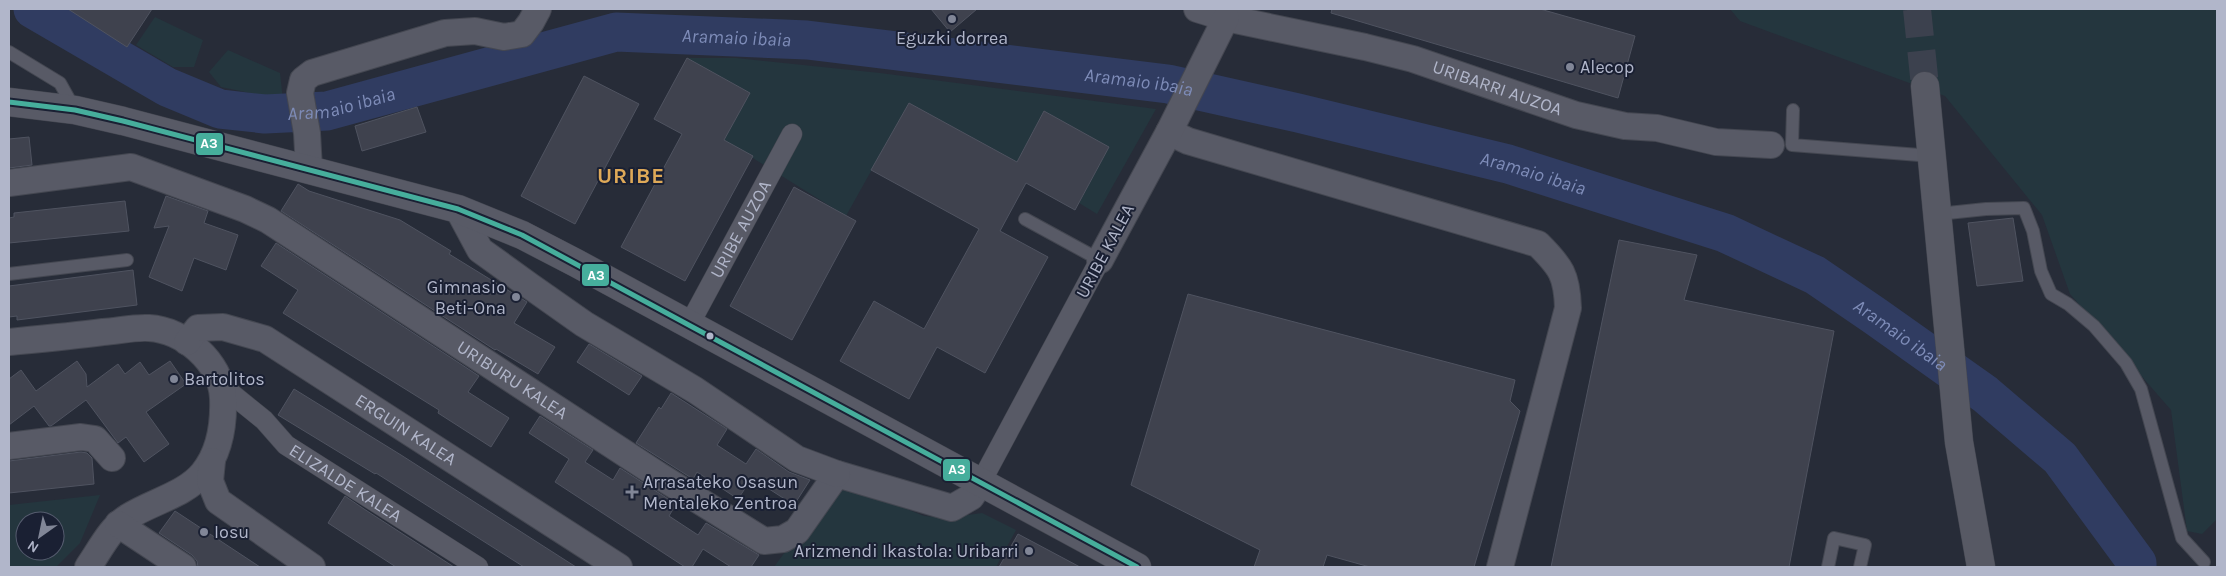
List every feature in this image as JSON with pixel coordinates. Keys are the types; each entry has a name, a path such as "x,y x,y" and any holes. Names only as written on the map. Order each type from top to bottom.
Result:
{"main road":[{"path":"1925,86 1959,442 1982,567"}],"street":[{"path":"309,169 307,133 300,93 303,80 312,73 444,34 475,31 504,36 522,34 538,9"},
{"name":"URIBARRI AUZOA","path":"1197,9 1226,18 1365,47 1412,59 1576,114 1625,126 1657,128 1716,142 1781,145"},
{"name":"URIBE KALEA","path":"980,482 1169,132 1226,18"},
{"path":"9,102 75,110 309,169 458,209 522,235 1137,567"},
{"path":"1169,132 1183,139 1538,244 1559,266 1568,288 1568,308 1500,567"},
{"name":"URIBE AUZOA","path":"689,324 792,134"},
{"name":"URIBURU KALEA","path":"9,183 131,167 245,209 268,220 650,470 764,541 783,539 797,531 837,474"},
{"path":"458,209 480,250 584,324 695,390 797,459 837,474 952,508 971,497 980,482"},
{"path":"9,342 150,328 173,334 187,342 212,367 222,386 223,405 220,442 212,462 210,481 218,501 312,567"},
{"name":"ERGUIN KALEA","path":"187,342 198,328 223,328 265,339 619,567"},
{"name":"ELIZALDE KALEA","path":"222,386 264,420 286,445 478,567"},
{"path":"9,446 81,437 95,439 112,458"},
{"path":"88,567 118,524 193,484 212,462"},
{"path":"118,524 183,567"}],"lane":[{"path":"9,52 60,83 75,110"},
{"path":"1793,110 1781,145 1932,156"},
{"path":"1938,214 1986,209 2024,208 2033,231 2041,271 2051,294 2068,304 2094,326 2126,363 2141,389 2182,538 2204,562"},
{"path":"1025,219 1100,260"},
{"path":"9,274 127,260"},
{"path":"1828,567 1834,538 1865,545 1860,567"}],"shaded area":[{"path":"1730,9 2217,9 2217,519 2202,534 2187,531 2171,410 2070,294 2042,215 1945,96 1740,21"},
{"path":"155,17 203,40 194,67 173,67 136,45"},
{"path":"228,50 280,73 283,100 221,87 209,72"},
{"path":"687,58 736,58 880,73 1156,109 1097,214 1079,203 1109,147 1044,111 1017,162 909,103 846,216 724,140 750,93"},
{"path":"855,488 924,516 947,518 982,513 1016,530 996,567 774,567 836,492"},
{"path":"100,495 80,543 65,558 65,511 15,511 15,561 62,561 56,567 9,567 9,505"}],"building":[{"path":"68,9 152,9 127,47"},
{"name":"Eguzki dorrea","path":"931,9 977,9 950,32"},
{"name":"Alecop","path":"1332,9 1540,9 1635,36 1618,98 1331,13"},
{"path":"687,58 750,93 724,140 753,156 685,281 621,247 682,134 654,119"},
{"path":"584,76 639,104 575,224 521,196"},
{"path":"909,103 1017,162 1044,111 1109,147 1075,210 1026,183 1000,231 1048,257 985,373 937,347 909,399 840,361 874,301 924,329 979,229 871,170"},
{"path":"417,107 426,132 362,151 355,126"},
{"path":"29,137 32,165 9,168 9,139"},
{"path":"298,184 309,191 400,220 451,251 449,254 527,302 514,323 555,347 538,374 495,350 281,211"},
{"path":"794,187 856,221 792,340 730,306"},
{"path":"166,196 208,211 204,223 238,235 226,270 194,258 182,291 149,277 169,226 154,228"},
{"path":"125,201 129,231 9,243 9,218 14,217 14,213"},
{"path":"2013,218 2023,281 1977,286 1968,223"},
{"path":"1619,240 1697,255 1684,300 1834,331 1789,567 1551,567"},
{"path":"276,243 479,376 468,392 509,418 491,447 438,413 439,410 283,313 298,290 261,266"},
{"path":"133,270 137,305 17,320 17,316 9,317 9,286"},
{"path":"1188,294 1515,380 1510,401 1520,411 1474,567 1370,567 1327,555 1323,567 1254,567 1260,550 1131,485"},
{"path":"589,344 642,376 629,395 577,362"},
{"path":"77,361 86,374 87,387 118,364 125,374 140,362 149,375 170,361 186,384 146,412 169,444 144,462 126,437 118,443 86,400 51,426 49,426 34,406 9,425 9,379 21,370 36,391"},
{"path":"294,389 576,567 524,567 376,473 278,415"},
{"path":"671,393 727,429 717,445 746,464 756,449 789,472 810,480 794,505 752,478 738,499 697,472 693,479 636,443 659,407 661,409"},
{"path":"540,416 593,450 585,462 613,480 620,468 676,504 669,516 698,535 706,523 759,555 751,567 731,567 703,549 692,567 685,567 555,482 569,459 529,433"},
{"path":"81,452 87,453 92,458 94,484 9,493 9,461"},
{"path":"345,496 454,567 396,567 328,523"},
{"path":"175,511 260,567 198,567 197,561 192,555 159,533"},
{"name":"Arizmendi Ikastola: Uribarri","path":"1018,534 1080,567 999,567"}],"waterway":[{"name":"Aramaio ibaia","path":"33,9 167,87 220,109 265,114 327,111 616,32 807,40 1168,84 1298,113 1508,164 1725,233 1815,275 1985,394 2060,458 2137,563 2137,567"}],"tunnel":[{"path":"1917,9 1925,86"}],"transit line":[{"name":"A3","path":"9,102 75,110 123,121 458,209 522,235 1137,567"}],"place":[{"name":"Eguzki dorrea","path":"952,19"},
{"name":"Alecop","path":"1570,67"},
{"name":"Gimnasio Beti-Ona","path":"516,297"},
{"name":"Bartolitos","path":"174,379"},
{"name":"Arrasateko Osasun Mentaleko Zentroa","path":"632,492"},
{"name":"Iosu","path":"204,532"},
{"name":"Arizmendi Ikastola: Uribarri","path":"1029,551"}],"district":[{"name":"URIBE","path":"631,175"}]}
